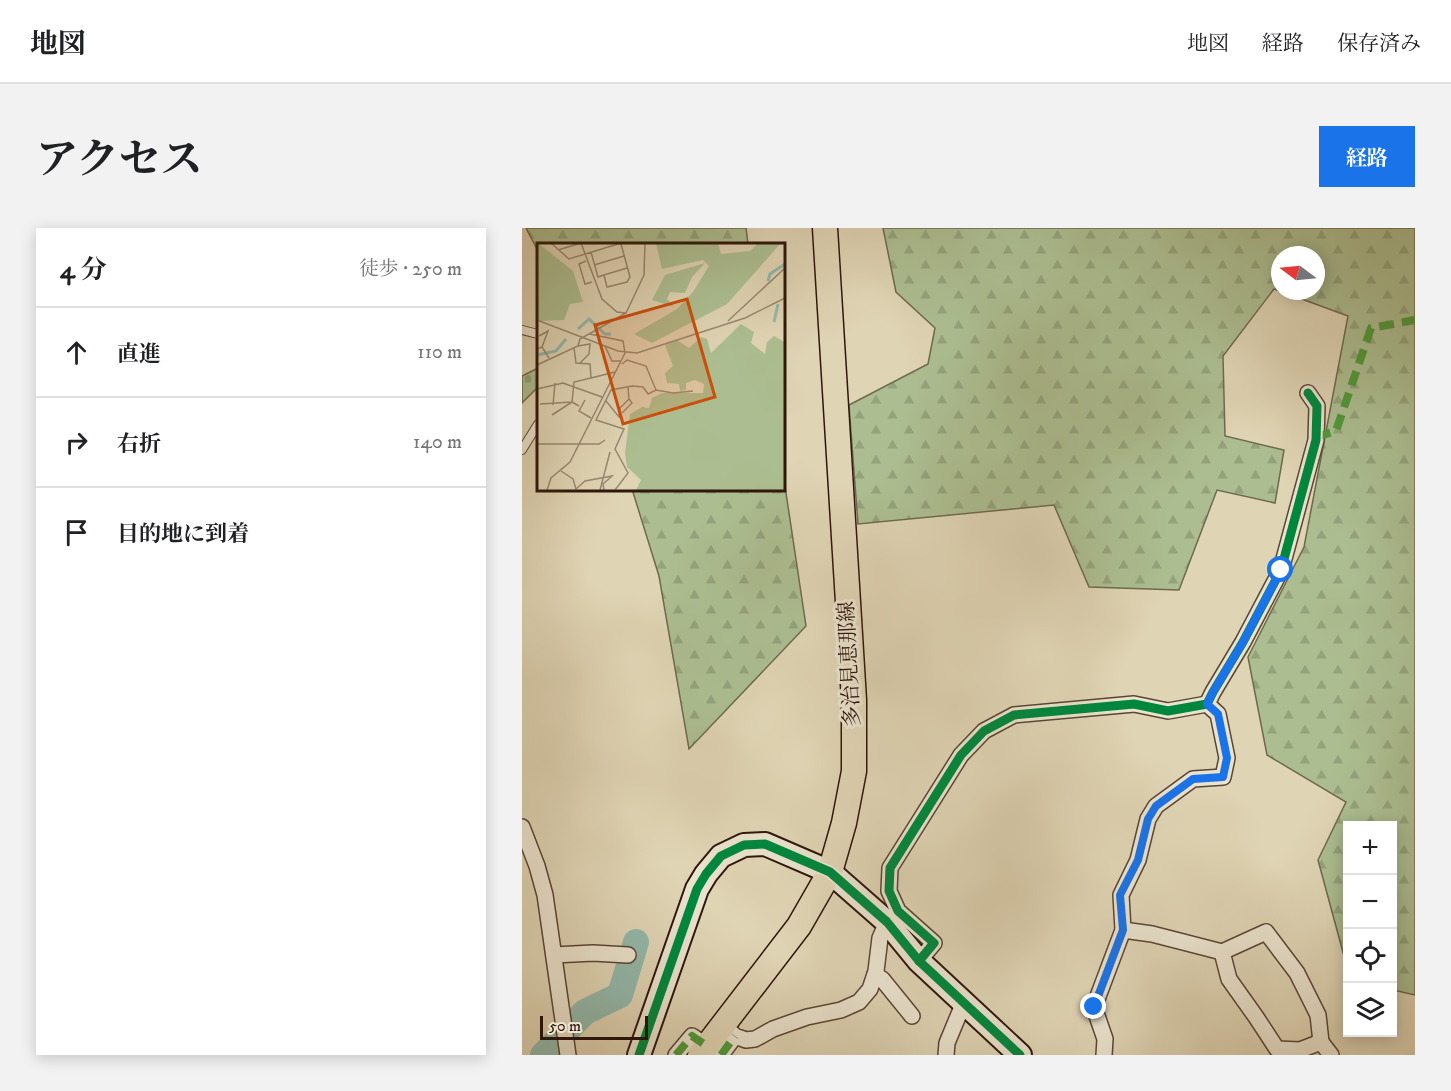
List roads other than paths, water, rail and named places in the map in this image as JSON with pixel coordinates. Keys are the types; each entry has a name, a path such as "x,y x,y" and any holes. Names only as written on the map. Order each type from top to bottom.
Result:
{"main road":[{"name":"多治見恵那線","path":"709,1052 729,1031 799,926 830,872 844,823 854,771 854,700 825,228"}],"street":[{"path":"1207,704 1281,570 1316,440 1317,406 1308,393"},
{"path":"919,961 934,943 898,910 889,891 890,868 961,755 984,731 1014,715 1134,704 1168,711 1207,704"},
{"path":"1104,1055 1105,1040 1094,1007 1123,930 1120,895 1138,860 1148,819 1156,806 1193,779 1223,777 1227,758 1218,714 1207,704"},
{"path":"522,827 537,866 544,895 568,1055"},
{"path":"639,1055 698,889 721,856 744,845 765,844 830,872 887,922 919,961 1020,1055"},
{"path":"729,1031 746,1040 755,1039 773,1029 841,1010 859,1002 870,989 880,938 887,922"},
{"path":"1123,930 1152,934 1222,952 1266,933 1297,974 1313,1004 1318,1015 1321,1042 1331,1055"},
{"path":"1222,952 1229,979 1277,1049 1300,1050 1321,1042"},
{"path":"554,955 593,953 628,955"},
{"path":"874,975 882,979 912,1016"},
{"path":"946,1055 947,1043 964,1002"},
{"path":"676,1055 692,1036 709,1052"}],"lane":[{"path":"522,330 537,334"},
{"path":"522,450 537,426"}],"waterway":[{"path":"543,1055 585,1012 620,995 636,942"}]}
